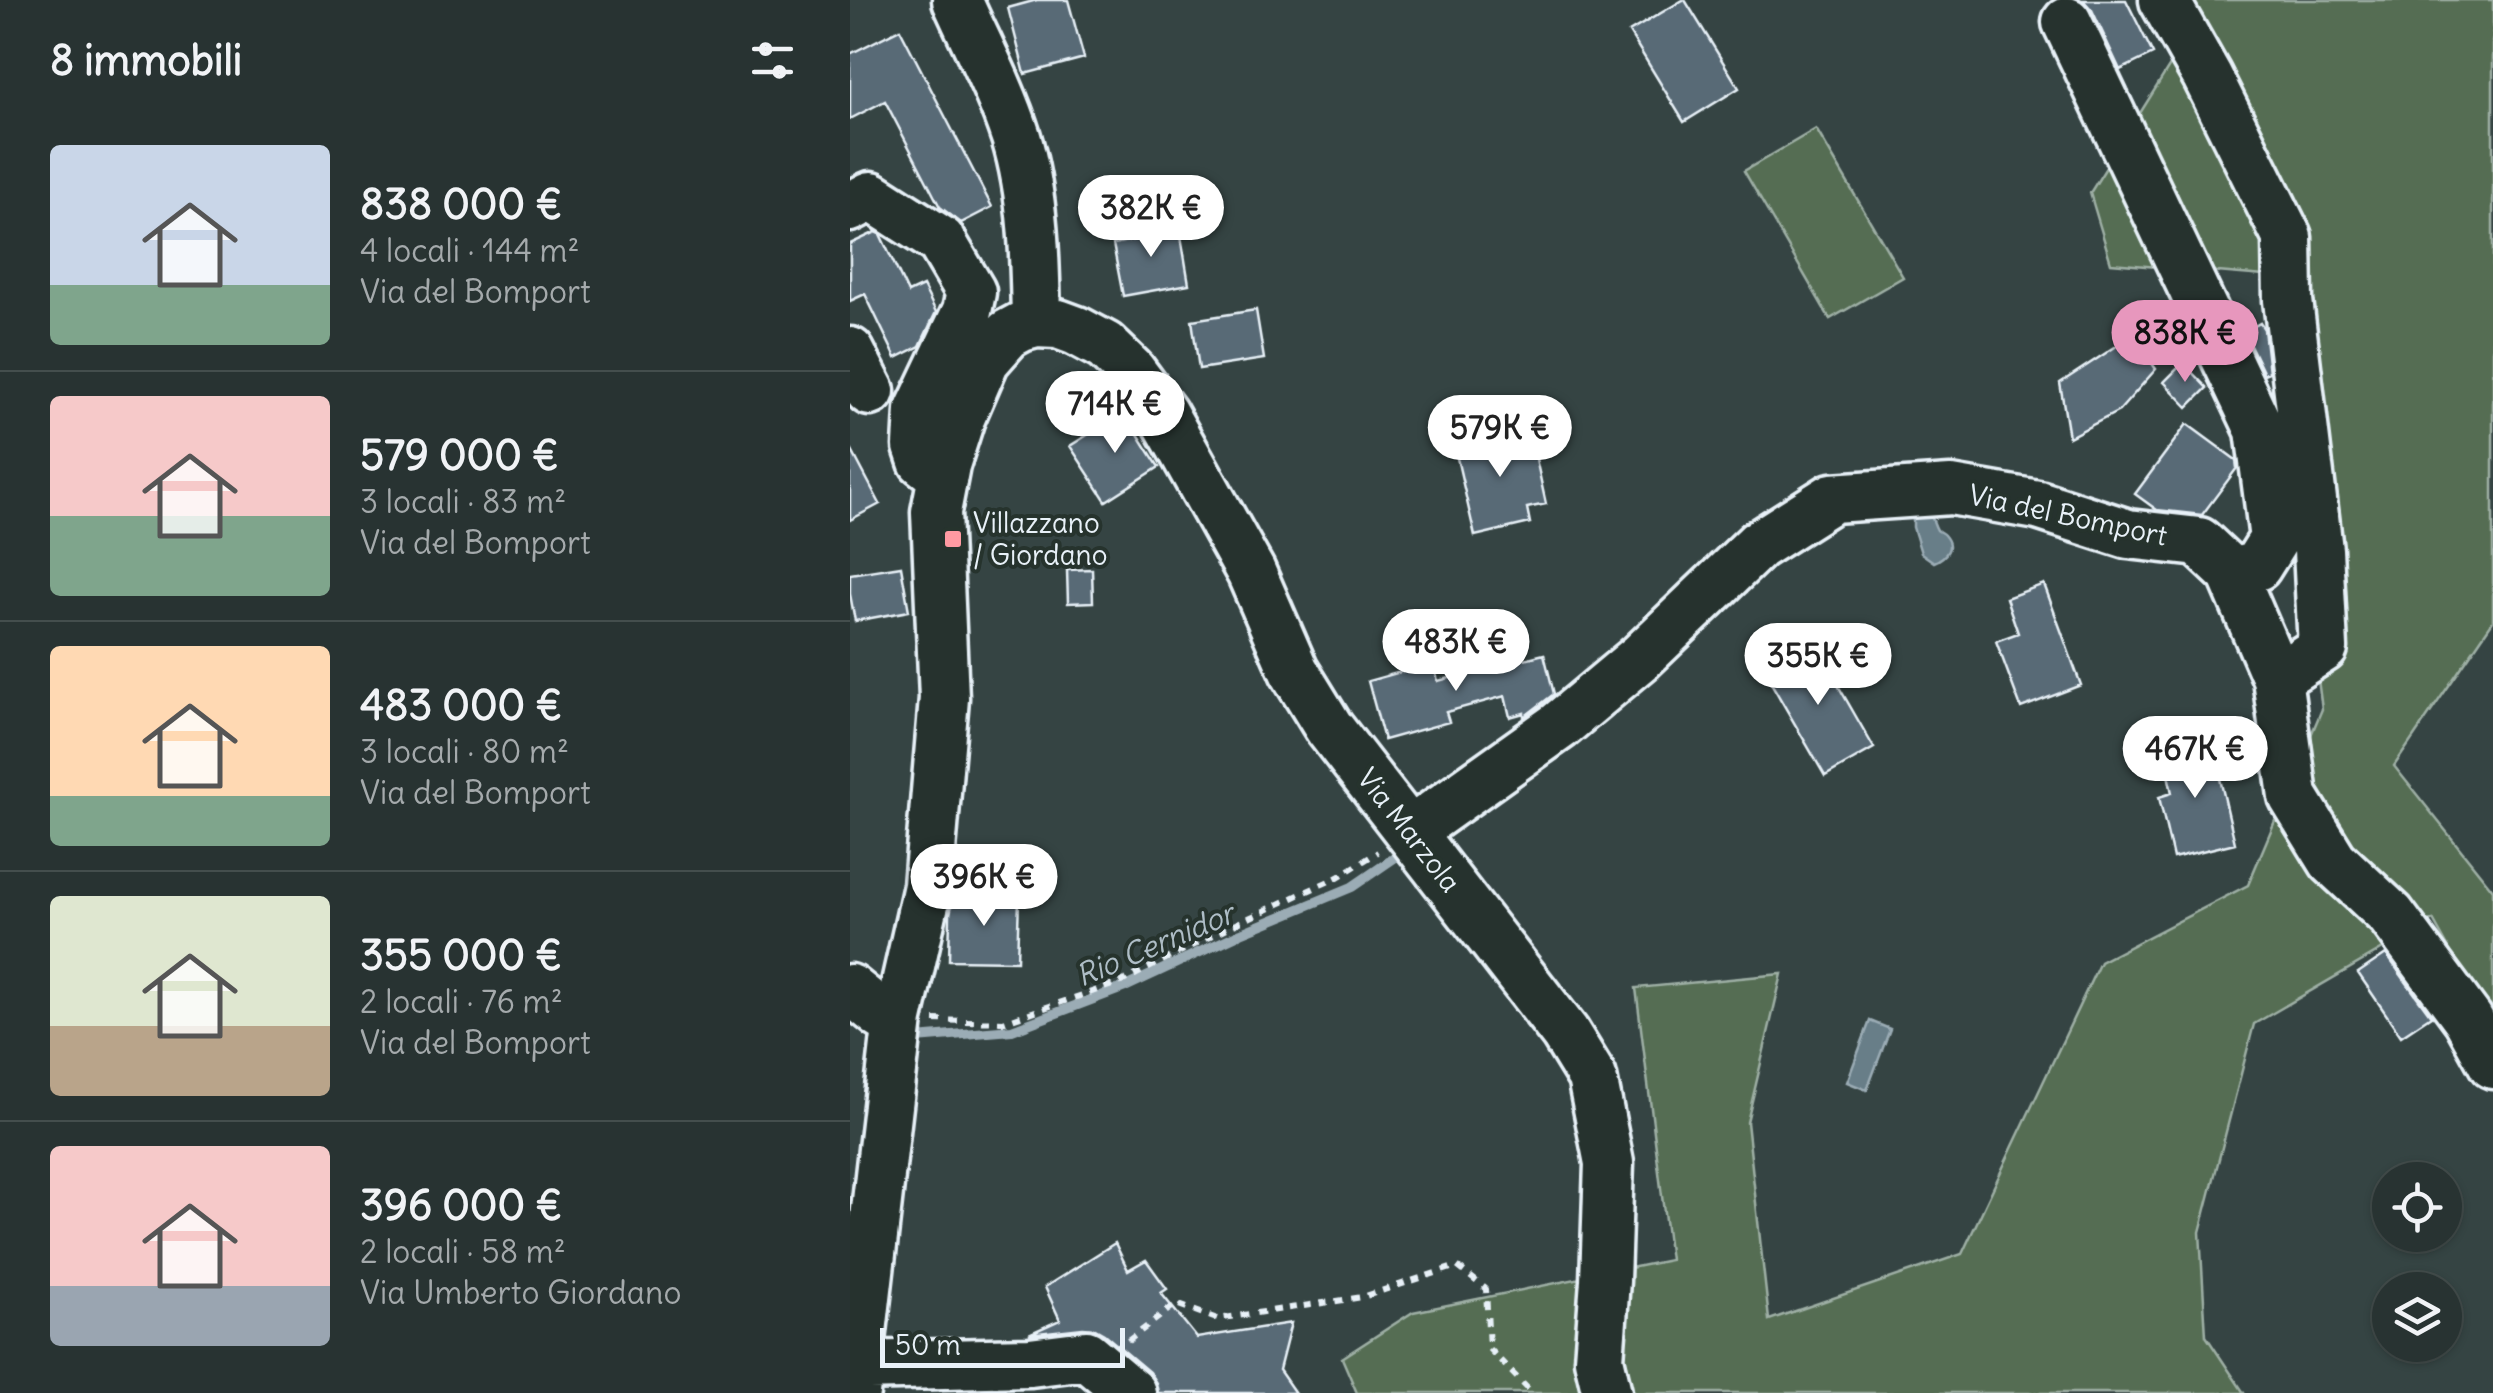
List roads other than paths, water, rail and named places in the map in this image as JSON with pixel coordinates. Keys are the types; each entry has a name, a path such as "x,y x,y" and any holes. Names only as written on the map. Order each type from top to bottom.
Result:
{"street":[{"path":"957,0 1017,140 1047,324 1008,334 985,360 960,418 942,476 936,512 944,698 928,886 898,1019 857,1379 1086,1356 1131,1393"},
{"path":"2164,0 2208,76 2287,237 2288,300 2318,550 2323,648 2277,678"},
{"path":"2067,22 2260,430 2274,539 2257,566 2232,573"},
{"path":"850,206 871,196 941,241 971,292 967,311 920,410 918,446 922,461 942,476"},
{"name":"Via Marzola","path":"1047,324 1076,331 1105,346 1132,372 1163,414 1251,572 1294,671 1330,728 1565,1032 1592,1077 1609,1163 1598,1358 1607,1393"},
{"name":"Via del Bomport","path":"1410,832 1560,725 1640,658 1758,544 1832,498 1952,490 2038,506 2128,534 2200,542 2232,573 2277,678 2294,796 2334,860 2391,915 2468,1018 2493,1064"},
{"path":"850,989 882,1015 898,1019"}],"water":[{"path":"1930,514 1949,544 1945,554 1934,562 1921,553 1913,527 1915,515"},
{"path":"1870,1021 1890,1029 1867,1090 1847,1082"}],"waterway":[{"name":"Rio Cernidor","path":"916,1038 1012,1030 1125,987 1352,887 1400,854"}],"place":[{"name":"Villazzano / Giordano","path":"953,539"}]}
